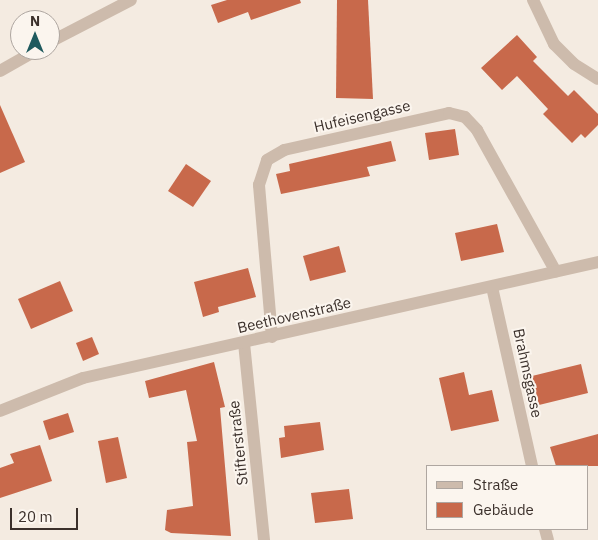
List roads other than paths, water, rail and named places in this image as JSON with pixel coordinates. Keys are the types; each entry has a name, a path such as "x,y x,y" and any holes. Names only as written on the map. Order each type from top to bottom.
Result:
{"street":[{"path":"60,36 109,4 130,0"},
{"path":"533,0 554,44 574,64 598,79"},
{"path":"0,71 19,60"},
{"name":"Hufeisengasse","path":"272,337 260,172 267,160 294,148 449,113 465,117 477,130 556,272"},
{"name":"Beethovenstraße","path":"0,411 83,378 272,337 598,262"},
{"name":"Brahmsgasse","path":"492,287 532,465"},
{"name":"Stifterstraße","path":"244,343 264,540"}]}
